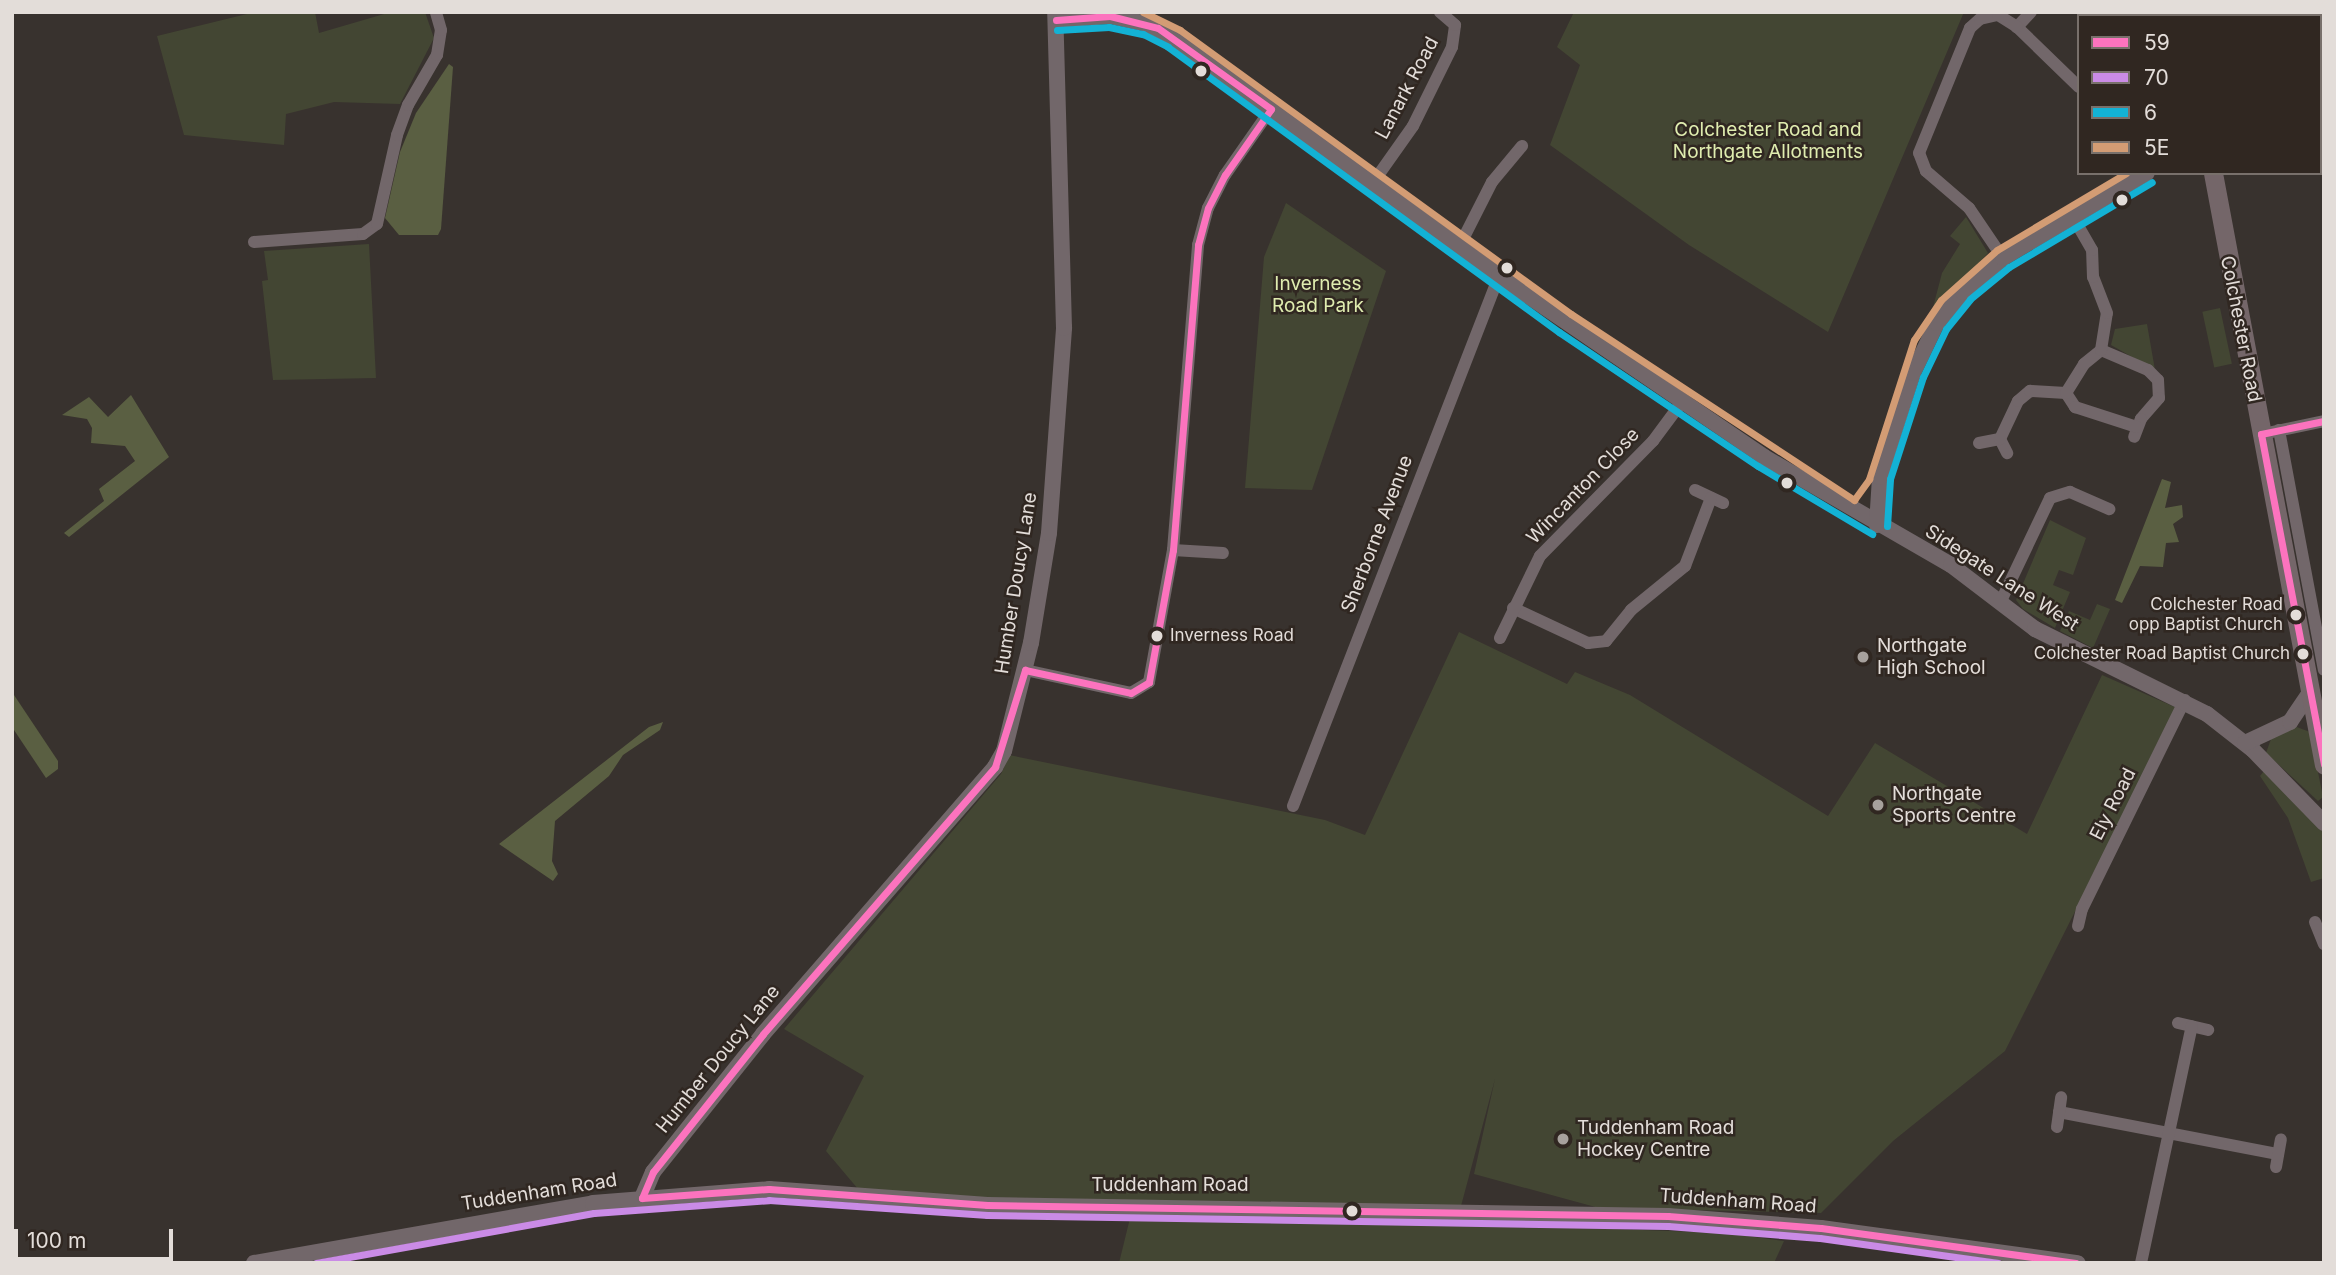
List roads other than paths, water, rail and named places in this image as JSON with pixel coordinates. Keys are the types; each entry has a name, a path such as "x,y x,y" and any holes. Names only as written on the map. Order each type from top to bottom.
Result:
{"main road":[{"name":"Colchester Road","path":"2212,177 2270,432 2316,679 2316,721 2324,765"}],"street":[{"path":"254,242 363,234 377,224 397,135 408,105 437,55 441,30 436,12"},
{"name":"Lanark Road","path":"1373,184 1413,126 1455,39 1453,20 1440,12"},
{"path":"2017,27 2031,12"},
{"name":"Sidegate Lane West","path":"1055,16 1110,16 1147,23 1174,38 1499,276 1682,402 1857,514 1951,565 2000,603 2054,639 2185,700 2245,743 2324,824"},
{"name":"Humber Doucy Lane","path":"642,1198 653,1172 763,1034 995,767 1026,670 1049,533 1064,328 1055,16"},
{"path":"2003,258 1969,208 1920,159 1920,146 1970,28 1991,16 2003,17 2077,84"},
{"path":"1026,670 1131,693 1142,691 1149,682 1172,550 1198,244 1208,208 1225,175 1271,109"},
{"path":"1459,247 1492,182 1522,146"},
{"path":"1877,525 1878,484 1924,344 1963,292 2003,258 2144,175"},
{"path":"2066,393 2084,364 2101,350 2107,313 2094,285 2092,250 2073,217"},
{"name":"Sherborne Avenue","path":"1293,806 1499,276"},
{"path":"1979,443 2000,439 2026,393 2038,389 2066,393 2075,407 2136,432 2159,398 2158,380 2148,370 2101,350"},
{"name":"Wincanton Close","path":"1500,638 1513,608 1548,546 1653,441 1682,402"},
{"path":"2270,432 2324,421"},
{"path":"2000,439 2007,453"},
{"path":"1857,514 1878,484"},
{"path":"1513,608 1588,643 1606,641 1631,610 1685,566 1717,500 1695,491"},
{"path":"2000,603 2050,498 2067,492 2109,508"},
{"path":"1172,550 1223,554"},
{"path":"2290,722 2316,679"},
{"name":"Ely Road","path":"2078,926 2082,909 2185,700"},
{"path":"2245,743 2290,722 2316,721"},
{"path":"2315,922 2324,944"},
{"path":"2178,1023 2208,1030"},
{"path":"2141,1263 2192,1026"},
{"path":"2057,1127 2062,1097"},
{"path":"2059,1112 2278,1154"},
{"path":"2276,1167 2281,1139"},
{"name":"Tuddenham Road","path":"262,1262 384,1238 642,1198 794,1189 987,1205 1404,1209 1765,1222 2078,1263"}],"place":[{"name":"Colchester Road opp Baptist Church","path":"2296,615"},
{"name":"Inverness Road","path":"1157,636"},
{"name":"Colchester Road Baptist Church","path":"2303,654"},
{"name":"Northgate High School","path":"1863,657"},
{"name":"Northgate Sports Centre","path":"1878,805"},
{"name":"Tuddenham Road Hockey Centre","path":"1563,1139"}],"park label":[{"name":"Colchester Road and Northgate Allotments","path":"1768,141"},
{"name":"Inverness Road Park","path":"1318,295"}]}
